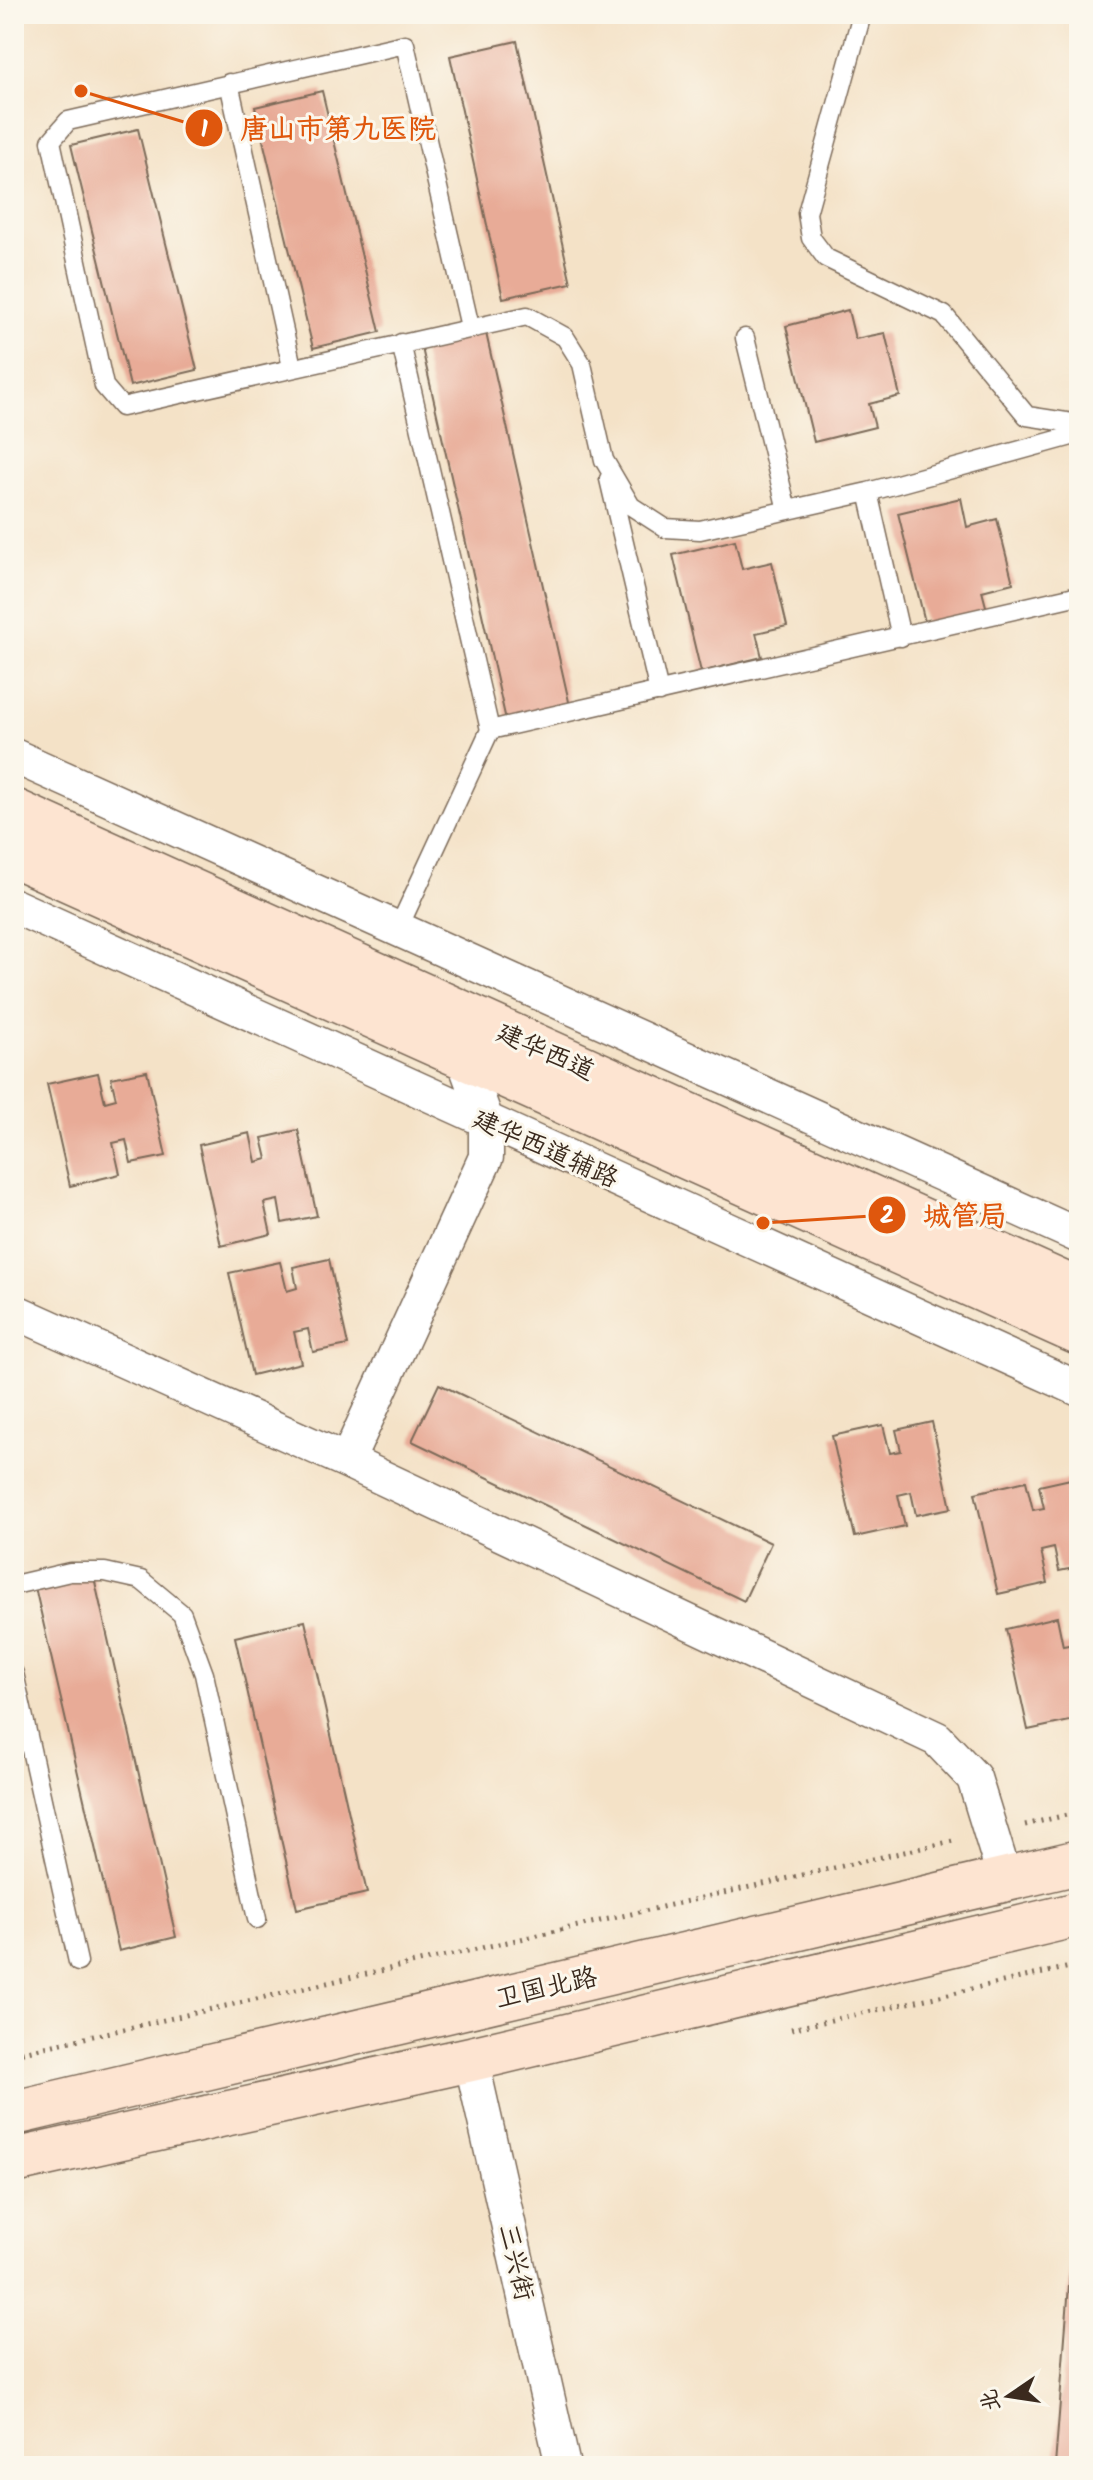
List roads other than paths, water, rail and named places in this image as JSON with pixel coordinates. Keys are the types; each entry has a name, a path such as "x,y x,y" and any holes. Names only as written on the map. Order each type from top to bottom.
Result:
{"main road":[{"name":"建华西道","path":"14,811 1079,1291"},
{"name":"建华西道","path":"14,855 1079,1333"},
{"name":"卫国北路","path":"14,2113 1079,1862"},
{"name":"卫国北路","path":"14,2161 471,2059 1079,1914"}],"street":[{"path":"14,756 1079,1236"},
{"name":"建华西道辅路","path":"14,906 1079,1389"},
{"path":"347,1461 486,1157 486,1120 463,1057"},
{"path":"14,1311 347,1461 937,1739 974,1778 1005,1879"},
{"name":"三兴街","path":"471,2059 563,2466"}],"lane":[{"path":"862,14 807,213 811,238 826,258 944,315 1027,416 1079,424"},
{"path":"470,327 405,44 68,121 51,141 104,386 122,407 527,316 565,337 582,364 659,692"},
{"path":"229,83 292,367"},
{"path":"745,338 787,510"},
{"path":"398,929 490,730 401,343"},
{"path":"604,460 631,506 665,528 700,530 868,492 1079,434"},
{"path":"868,492 901,637"},
{"path":"490,730 1079,595"},
{"path":"14,1585 70,1572 105,1572 141,1580 182,1614 204,1674 257,1919"},
{"path":"14,1673 78,1962"}],"place":[{"name":"唐山市第九医院","path":"81,91"},
{"name":"城管局","path":"763,1223"}]}
